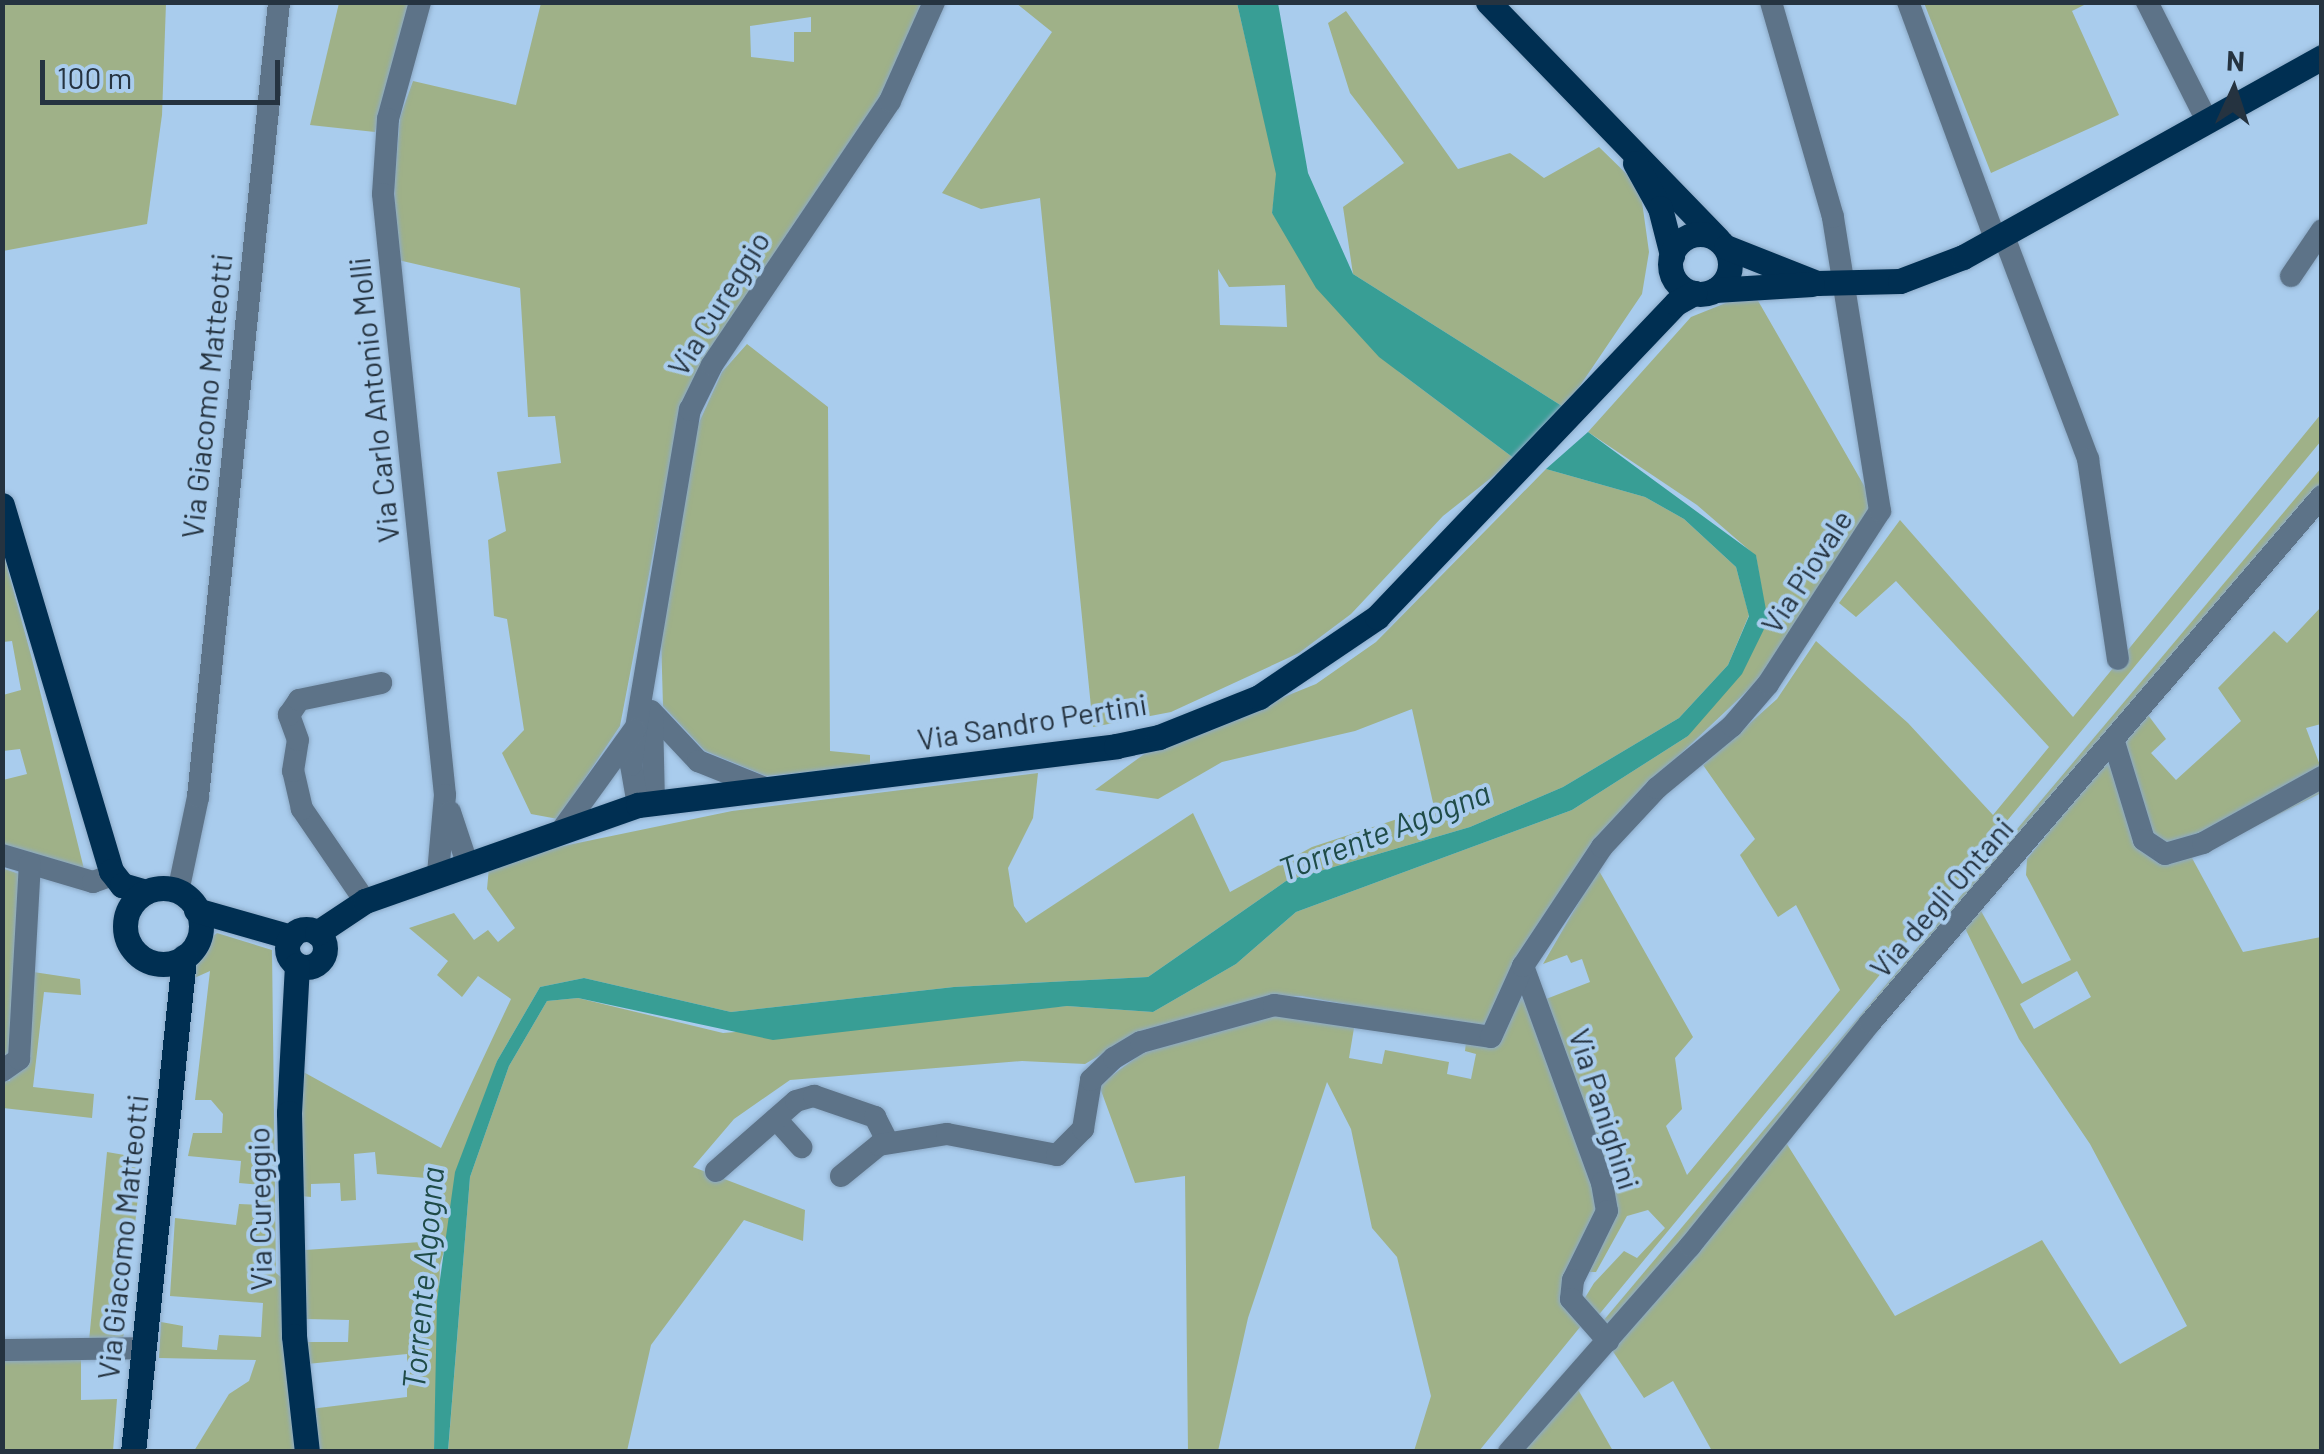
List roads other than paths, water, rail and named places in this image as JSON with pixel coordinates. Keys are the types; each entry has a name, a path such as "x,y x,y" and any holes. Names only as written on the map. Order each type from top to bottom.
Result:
{"main road":[{"path":"1488,2 1722,243"},
{"path":"1689,279 1846,286 1900,281 1999,236 2322,57"},
{"path":"1623,142 1660,208 1689,279"},
{"path":"1689,279 1691,235 1722,243 1817,282"},
{"name":"Via Sandro Pertini","path":"646,803 1116,746 1226,711 1338,649 1590,400 1635,350 1689,279 1728,276 1722,243"},
{"path":"2,505 135,953 173,961 192,908"},
{"path":"109,874 122,885 192,908 234,916 291,937 304,930 318,933 365,901 438,873 564,827 646,803"},
{"path":"125,920 146,892"},
{"path":"291,937 288,954 297,965 312,966 323,957 318,933"},
{"name":"Via Giacomo Matteotti","path":"133,1452 176,1028 173,961"},
{"name":"Via Cureggio","path":"297,965 289,1113 294,1336 307,1452"}],"street":[{"name":"Via Giacomo Matteotti","path":"192,908 198,797 279,2"},
{"name":"Via Carlo Antonio Molli","path":"420,2 388,119 383,194 445,795 438,873"},
{"name":"Via Cureggio","path":"644,719 646,672 690,410 712,365 890,102 934,2"},
{"name":"Via Piovale","path":"888,1142 982,1136 1057,1156 1082,1129 1091,1080 1114,1058 1141,1042 1274,1005 1491,1038 1523,966 1602,847 1657,788 1732,726 1768,684 1880,511 1846,286 1771,2"},
{"path":"1908,2 2088,459 2118,659"},
{"path":"2147,2 2207,121"},
{"path":"2291,276 2322,230"},
{"name":"Via degli Ontani","path":"1608,1341 1870,1022 2322,496"},
{"path":"365,901 302,809 292,772 298,740 289,715 299,700 382,683"},
{"path":"644,719 698,761 765,788"},
{"path":"644,719 646,803"},
{"path":"564,827 644,719"},
{"path":"2114,742 2140,831 2165,854 2203,844 2322,777"},
{"name":"Via Carlo Antonio Molli","path":"445,795 468,863"},
{"path":"2,855 92,882 109,874"},
{"path":"2,1071 19,1059 30,864"},
{"name":"Via Panighini","path":"1523,966 1602,1183 1607,1212 1573,1280 1571,1300 1608,1341"},
{"path":"716,1171 796,1101 814,1096 875,1116 888,1142 842,1176"},
{"path":"776,1119 800,1147"},
{"path":"1509,1452 1608,1341"},
{"path":"2,1350 143,1348"}],"water label":[{"name":"Torrente Agogna","path":"1384,830"},
{"name":"Torrente Agogna","path":"422,1278"}]}
